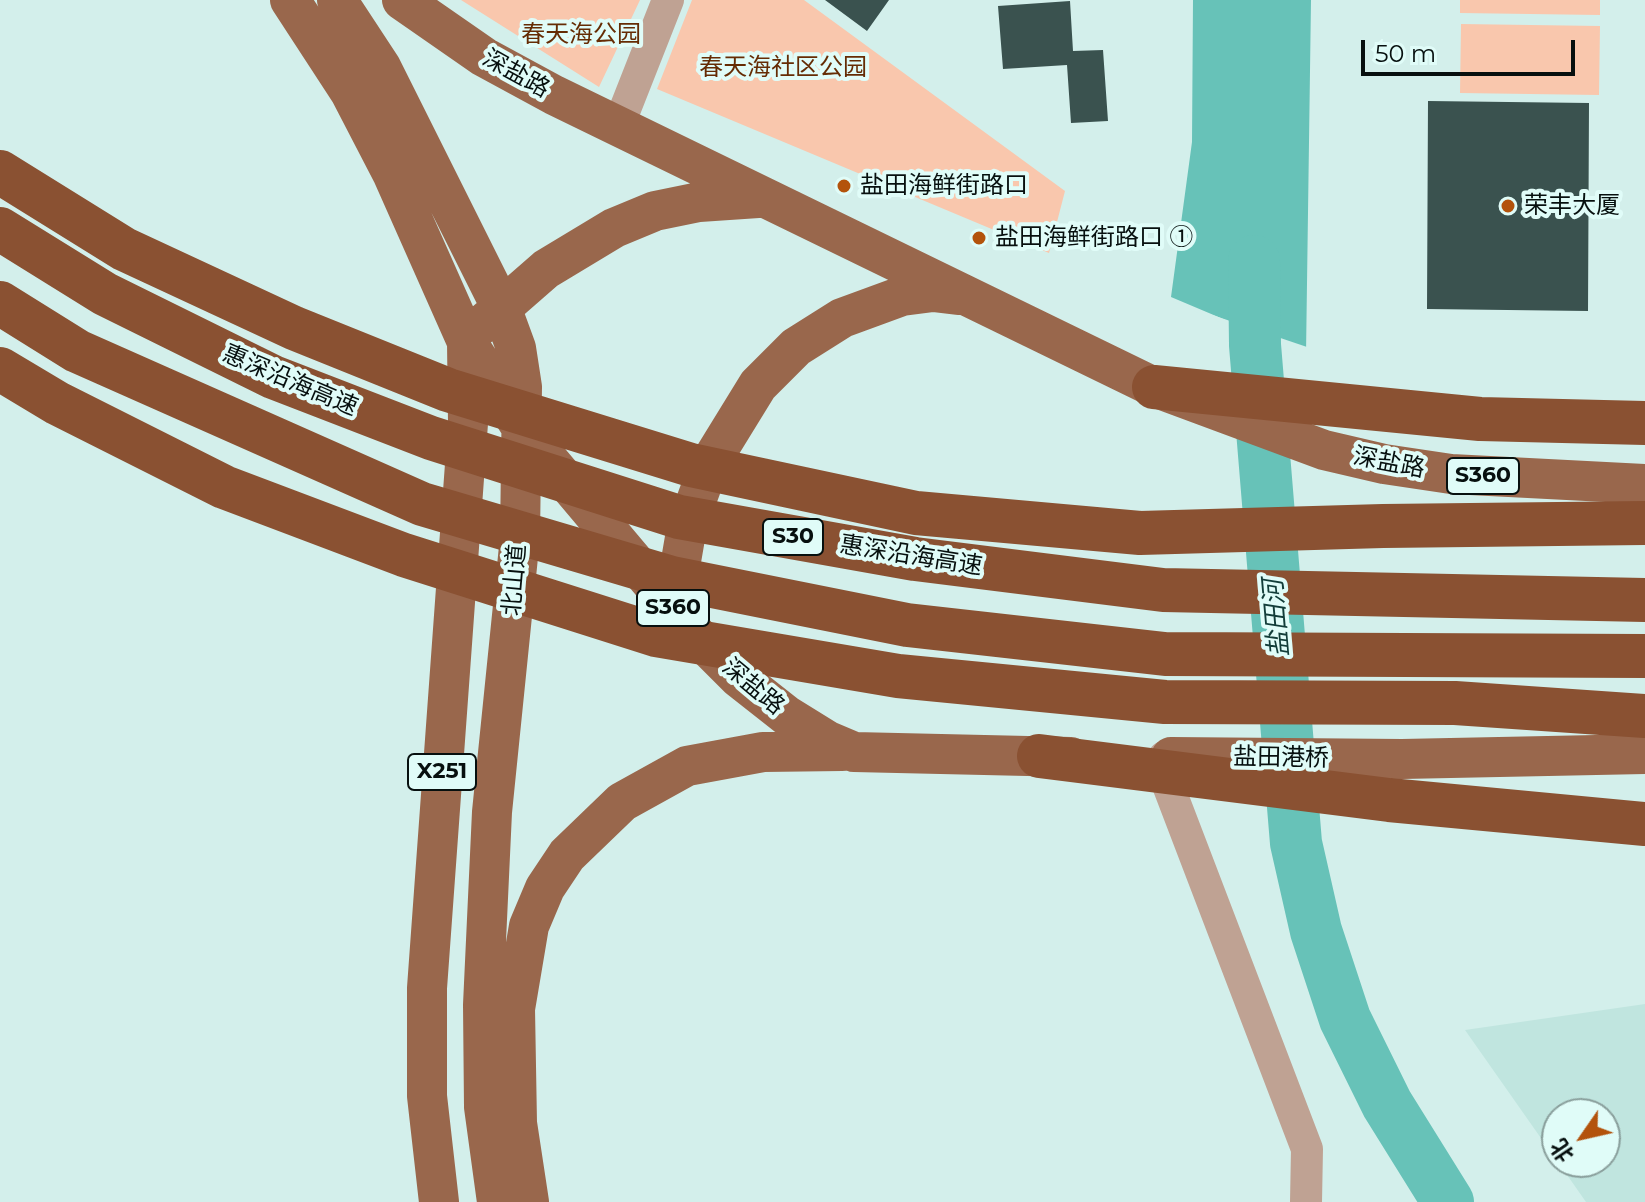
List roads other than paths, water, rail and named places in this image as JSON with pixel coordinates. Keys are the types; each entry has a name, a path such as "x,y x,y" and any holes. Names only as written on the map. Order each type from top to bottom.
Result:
{"highway":[{"path":"0,172 124,249 294,328 448,390 691,465 916,513 1140,533 1645,523"},
{"name":"惠深沿海高速","path":"0,229 105,294 273,377 431,438 679,517 915,559 1163,590 1645,600"},
{"path":"0,303 77,351 422,504 672,578 907,625 1165,654 1645,656"},
{"path":"0,369 57,403 224,487 404,555 656,635 898,676 1165,702 1455,703 1645,716"},
{"path":"1154,387 1326,406 1554,422 1645,423"},
{"path":"1039,756 1170,762 1240,782 1389,800 1645,824"}],"main road":[{"name":"X251","path":"290,0 350,92 392,173 467,342 468,423 427,988 427,1096 439,1202"},
{"name":"北山道","path":"337,0 381,67 501,307 516,348 523,430 518,565 492,812 483,1005 484,1107 497,1202"},
{"name":"深盐路","path":"402,0 484,57 618,127 1154,387 1324,450 1451,474 1645,484"},
{"path":"467,342 501,307 571,251 642,216 699,202 764,198"},
{"path":"695,634 681,586 687,526 710,463 758,385 796,347 842,318 902,296 933,292 970,297"},
{"name":"深盐路","path":"467,342 523,430 695,634 739,678 786,715 828,741 854,752 1039,756"},
{"path":"529,1202 517,1123 515,1009 529,926 545,888 567,855 622,802 687,766 763,752 803,749 854,752"},
{"name":"盐田港桥","path":"1170,762 1645,754"}],"street":[{"path":"618,127 668,0"},
{"path":"1170,762 1307,1149 1306,1202"}],"water":[{"path":"1193,0 1311,0 1306,354 1171,297 1192,142"}],"waterway":[{"name":"盐田河","path":"1254,261 1255,345 1296,843 1316,931 1345,1019 1387,1104 1448,1202"}],"place":[{"name":"盐田海鲜街路口","path":"844,186"},
{"name":"荣丰大厦","path":"1508,206"},
{"name":"盐田海鲜街路口 ①","path":"979,238"}],"park label":[{"name":"春天海公园","path":"581,35"},
{"name":"春天海社区公园","path":"783,68"}]}
